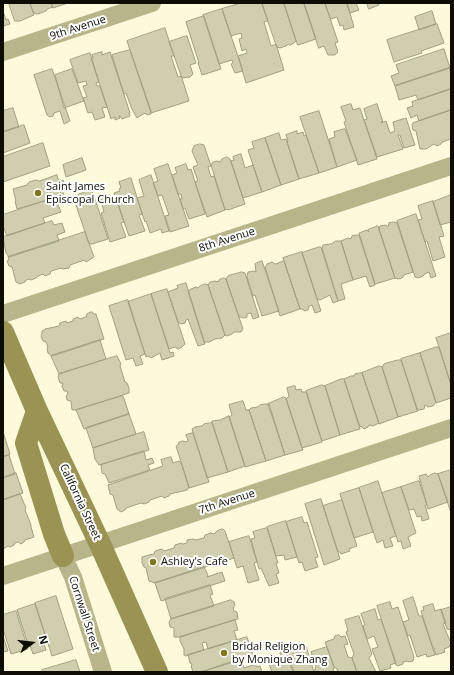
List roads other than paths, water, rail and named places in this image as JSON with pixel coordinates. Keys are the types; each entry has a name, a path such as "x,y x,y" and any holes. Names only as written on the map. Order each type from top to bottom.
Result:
{"main road":[{"name":"California Street","path":"3,332 37,411 100,544 157,672"},
{"path":"37,411 26,443 54,534 63,556"}],"street":[{"name":"9th Avenue","path":"3,52 152,3"},
{"name":"8th Avenue","path":"3,314 451,166"},
{"name":"7th Avenue","path":"3,576 451,428"},
{"name":"Cornwall Street","path":"63,556 73,577 103,672"}],"place":[{"name":"Saint James Episcopal Church","path":"38,193"},
{"name":"Ashley's Cafe","path":"153,562"},
{"name":"Bridal Religion by Monique Zhang","path":"224,653"}]}
